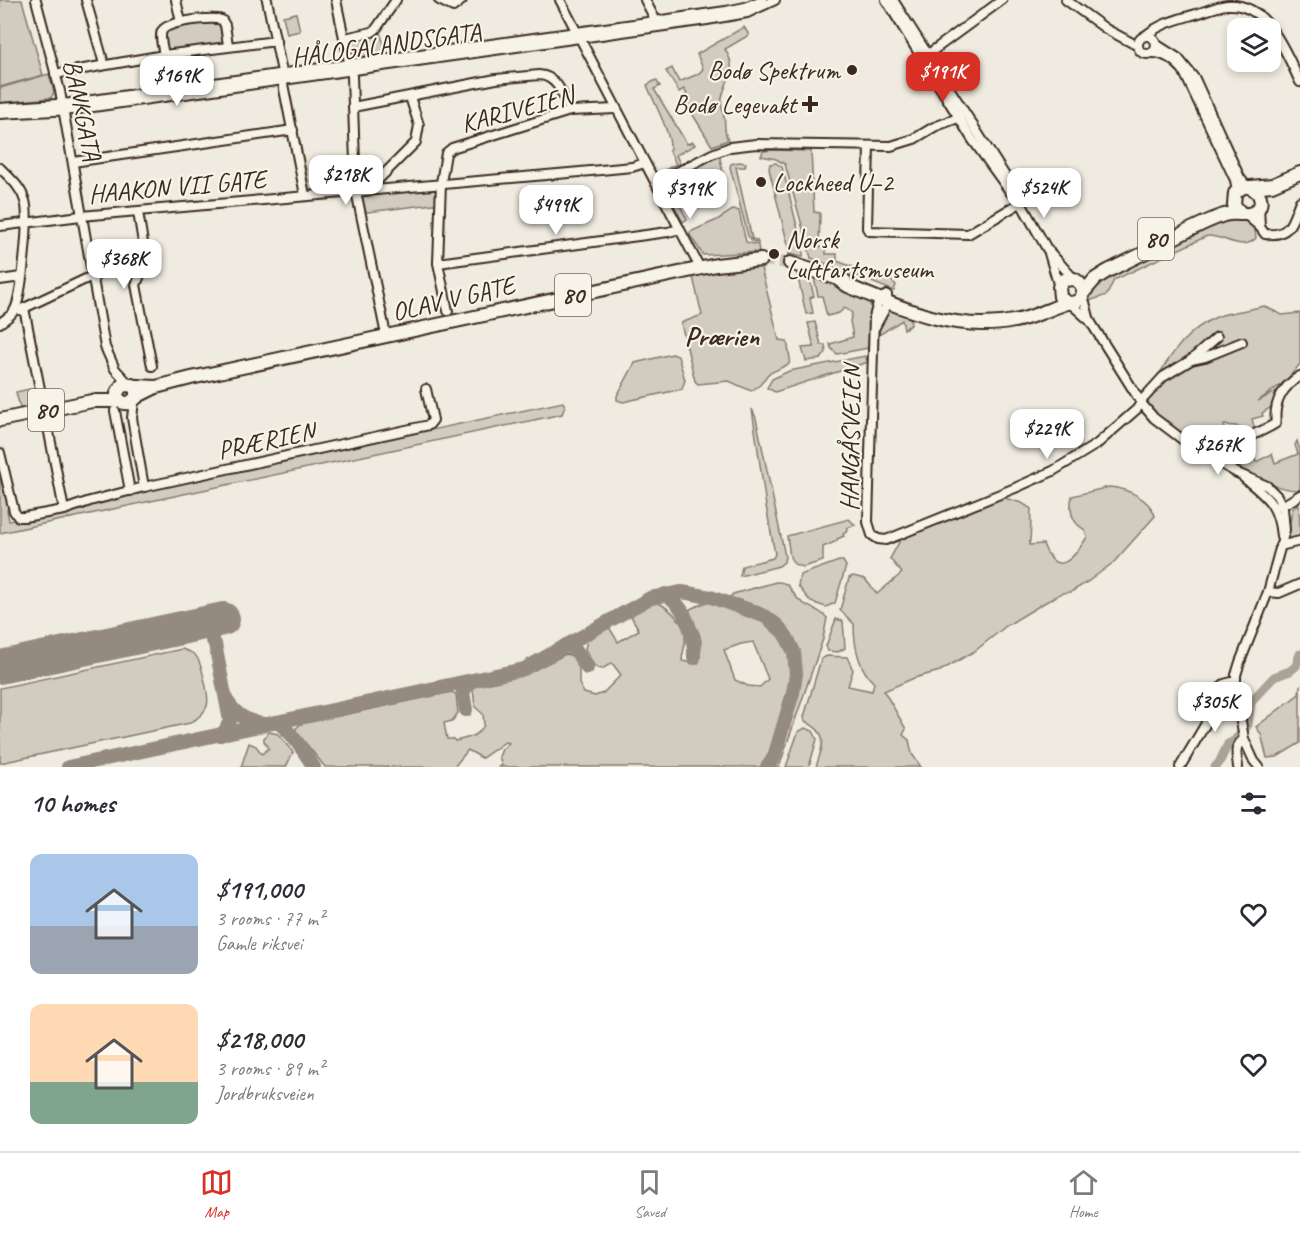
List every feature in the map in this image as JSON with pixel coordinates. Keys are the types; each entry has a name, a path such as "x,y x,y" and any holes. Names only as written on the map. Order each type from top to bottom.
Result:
{"highway":[{"name":"80","path":"885,299 969,318 987,318 1024,311 1045,302 1059,289 1064,280 1074,279 1215,211 1242,190 1272,185 1300,172"},
{"name":"80","path":"790,263 934,318 991,324 1024,319 1079,301 1095,279 1106,272 1208,222 1228,214 1253,213 1272,193 1300,180"},
{"path":"1242,213 1234,205 1242,190 1260,196 1259,206"},
{"name":"OLAV V GATE","path":"0,420 125,395 700,268 761,260"},
{"path":"1074,279 1082,285 1083,293"},
{"path":"1059,289 1061,298 1069,303"}],"street":[{"name":"BANKGATA","path":"36,0 55,74 73,162 105,347 125,395"},
{"path":"86,0 104,64"},
{"path":"176,0 181,22"},
{"path":"267,0 305,195"},
{"path":"336,0 351,66 356,191 386,336"},
{"path":"345,38 372,32 396,0"},
{"path":"439,0 453,7 462,0"},
{"path":"645,0 657,24"},
{"name":"HÅLOGALANDSGATA","path":"657,24 739,9 762,0"},
{"name":"HÅLOGALANDSGATA","path":"0,114 578,34 742,15 775,0"},
{"path":"886,0 1004,185 1020,203 1047,249 1074,279"},
{"path":"893,0 959,113"},
{"path":"927,55 1002,0"},
{"path":"1066,0 1097,23 1118,34 1141,40 1151,37 1178,58 1195,79 1240,178 1242,190"},
{"path":"562,1 700,268"},
{"path":"1141,40 1158,26 1219,6 1247,8 1277,35 1300,82"},
{"path":"164,55 160,34 162,29 181,22 216,18 222,20 228,45"},
{"path":"1153,53 1168,22"},
{"path":"1141,40 1144,54 1158,53 1171,59 1183,70 1242,190"},
{"path":"55,74 228,45 276,41"},
{"path":"353,107 496,79 546,75 553,80 570,111"},
{"path":"368,190 416,142 419,125 410,97"},
{"name":"HÅLOGALANDSGATA","path":"0,108 62,107"},
{"name":"KARIVEIEN","path":"448,310 438,263 441,183 446,153 452,148 570,111 616,109"},
{"path":"656,183 730,147 756,144 891,146 914,140 959,113"},
{"path":"73,162 293,130"},
{"path":"869,146 867,228 869,231 968,234 1020,203"},
{"name":"HAAKON VII GATE","path":"0,226 305,195 632,167 645,163"},
{"path":"0,168 22,192 27,208 25,253 17,303 13,313"},
{"path":"1242,213 1265,234 1270,235 1292,225 1300,201"},
{"path":"1259,206 1260,227"},
{"path":"138,212 146,261 136,285 152,366"},
{"path":"438,263 680,229"},
{"path":"1047,249 1059,289"},
{"path":"0,323 13,313 92,276"},
{"path":"0,280 21,277"},
{"path":"1083,293 1090,321"},
{"name":"HANGÅSVEIEN","path":"885,299 874,317 873,340 868,522 872,535 878,539 886,540 1053,471 1097,444 1142,404"},
{"path":"1069,303 1090,321 1142,404 1167,429 1237,473 1279,504 1286,526 1268,592 1240,662 1236,681 1244,740 1258,767"},
{"path":"24,308 42,399"},
{"path":"1142,404 1143,399 1163,377 1191,360 1217,337"},
{"path":"1191,360 1205,357 1242,342"},
{"path":"1211,458 1216,451 1263,432 1276,423 1276,403 1292,380 1300,376"},
{"name":"PRÆRIEN","path":"144,487 429,425 433,420 426,389"},
{"path":"0,453 14,511 18,517 64,510 144,487 132,418 125,395"},
{"path":"125,395 130,491"},
{"path":"46,417 64,510"},
{"path":"1279,504 1298,496"},
{"path":"1281,543 1300,541"},
{"path":"1268,592 1279,593 1300,584"},
{"path":"1180,767 1205,725 1219,690 1224,684 1236,681"},
{"path":"1238,767 1237,748 1244,740"}],"shaded area":[{"path":"0,0 22,0 43,75 0,87"},
{"path":"296,13 300,31 287,34 283,16"},
{"path":"222,20 228,45 164,55 162,29 167,26"},
{"path":"744,27 749,35 725,49 731,69 721,103 728,140 712,146 682,97 687,94 684,89 679,92 666,71 672,68 679,82 698,74 703,69 697,54"},
{"path":"380,33 388,54 354,58 351,42"},
{"path":"49,74 54,92 51,98 0,103 0,88"},
{"path":"656,80 660,86 654,89 687,144 693,142 695,145 676,155 680,164 656,175 676,164 670,152 666,128 647,85"},
{"path":"763,151 811,151 814,212 820,213 819,247 826,247 826,254 837,254 837,261 881,278 888,278 896,285 894,291 811,258 785,164 776,159 761,156"},
{"path":"719,153 723,173 676,198 687,219 683,222 667,193 668,182"},
{"path":"746,163 745,167 736,167 752,239 757,240 758,243 752,241 748,236 730,167 731,164"},
{"path":"776,163 782,167 803,257 789,254 769,169 770,164"},
{"path":"339,176 340,187 313,189 312,179"},
{"path":"441,183 441,203 360,213 356,191"},
{"path":"734,209 739,211 746,242 758,245 759,252 703,255 690,232 717,220"},
{"path":"1225,218 1247,220 1255,230 1256,238 1251,242 1239,244 1207,236 1114,280 1107,295 1089,301 1089,294 1099,281"},
{"path":"762,263 763,268 761,268 779,340 787,341 789,364 768,374 760,385 751,391 729,381 698,384 695,381 681,323 702,315 692,273"},
{"path":"796,269 808,273 814,296 810,298 813,313 806,314"},
{"path":"813,273 865,296 872,307 871,343 868,348 837,354 831,348 830,344 853,337 850,321 852,313 845,308 839,313 827,316 822,296 818,296"},
{"path":"1264,306 1282,315 1300,313 1300,364 1286,381 1258,401 1277,391 1290,380 1270,408 1262,413 1263,416 1252,419 1255,431 1246,434 1236,426 1224,425 1226,432 1239,431 1241,439 1210,452 1197,446 1161,421 1173,424 1155,415 1144,401 1175,350 1196,329 1222,315"},
{"path":"892,308 910,315 911,325 904,329 902,320 879,335 882,320"},
{"path":"815,322 821,345 825,345 826,352 821,359 806,361 802,348 814,347 808,323"},
{"path":"672,354 678,356 685,380 682,389 623,402 617,400 635,363"},
{"path":"865,356 868,362 775,392 767,388 772,379 789,371"},
{"path":"30,389 31,393 39,396 40,401 38,404 20,408 16,392"},
{"path":"563,402 565,406 562,414 0,533 0,468 9,507 7,510 9,521 85,509 93,502"},
{"path":"752,409 756,418 785,556 784,562 779,566 740,576 742,566 773,558 775,554"},
{"path":"1257,435 1258,438 1248,441 1256,462 1272,454 1275,463 1298,454 1295,445 1297,441 1300,450 1300,490 1266,483 1214,456"},
{"path":"1109,487 1136,495 1148,504 1155,516 1114,562 1071,592 1062,593 1006,626 975,651 940,671 914,678 884,691 906,729 903,735 909,740 912,754 921,767 816,767 822,746 821,735 805,721 804,717 821,659 827,656 847,657 853,670 848,686 872,691 874,683 864,671 858,656 854,624 840,610 849,578 853,576 865,579 877,594 902,573 890,559 904,533 1001,497 1022,503 1031,509 1029,545 1043,544 1054,561 1065,562 1077,552 1087,537 1085,530 1077,524 1073,516 1072,496"},
{"path":"1299,502 1300,538 1287,543 1292,510"},
{"path":"849,519 855,525 847,528 848,531 837,541 823,547 823,561 803,567 794,564 790,557 787,536"},
{"path":"843,561 846,566 835,603 826,607 811,602 798,586 800,575"},
{"path":"776,582 787,585 801,602 827,618 823,639 779,767 774,767 797,698 800,677 800,657 795,639 784,623 765,610 730,597 733,594"},
{"path":"709,601 750,616 763,622 774,631 788,654 789,686 772,748 760,767 499,767 502,765 499,757 502,749 509,743 505,742 482,758 468,750 454,767 325,767 296,731 301,724 452,692 456,694 458,713 452,721 444,723 447,739 455,741 468,738 479,732 484,725 483,714 475,707 473,689 476,686 522,676 566,654 572,656 579,668 579,683 584,693 595,696 603,693 621,675 612,663 602,669 595,667 585,649 587,640 609,627 618,642 639,630 632,618 632,613 652,604 659,603 678,619 685,636 682,661 698,664 701,639 691,618 690,609","holes":["753,642 768,679 760,687 748,686 735,680 724,650"]},
{"path":"836,619 843,621 845,648 838,652 828,651 826,646"},
{"path":"182,649 194,654 197,658 208,702 200,716 190,723 0,763 0,688"},
{"path":"1300,685 1300,743 1277,757 1267,758 1261,734 1256,727 1299,694"},
{"path":"805,728 813,731 817,739 809,767 786,767 798,732"},
{"path":"269,732 278,734 293,752 286,767 241,767 249,743 256,746 262,754 269,748 264,738"}],"waterway":[{"path":"1215,767 1228,744 1234,741 1248,725 1251,703 1255,697 1274,677 1296,666 1300,654"}],"taxiway":[{"path":"68,767 524,669 650,598 682,592 711,597 766,617 783,632 794,652 796,674 793,693 774,757 767,767"},
{"path":"665,594 684,613 691,631 694,658"},
{"path":"195,625 208,632 215,644 230,721 221,735"},
{"path":"566,645 576,650 587,668"},
{"path":"466,710 463,692 471,681"},
{"path":"228,702 243,717 264,724"},
{"path":"275,722 286,729 314,767"}],"runway":[{"path":"0,667 223,619"}],"tunnel":[{"path":"761,260 790,263"}],"place":[{"name":"Bodø Spektrum","path":"852,70"},
{"name":"Bodø Legevakt","path":"810,104"},
{"name":"Lockheed U–2","path":"761,182"},
{"name":"Norsk Luftfartsmuseum","path":"774,254"}],"district":[{"name":"Prærien","path":"722,336"}]}
